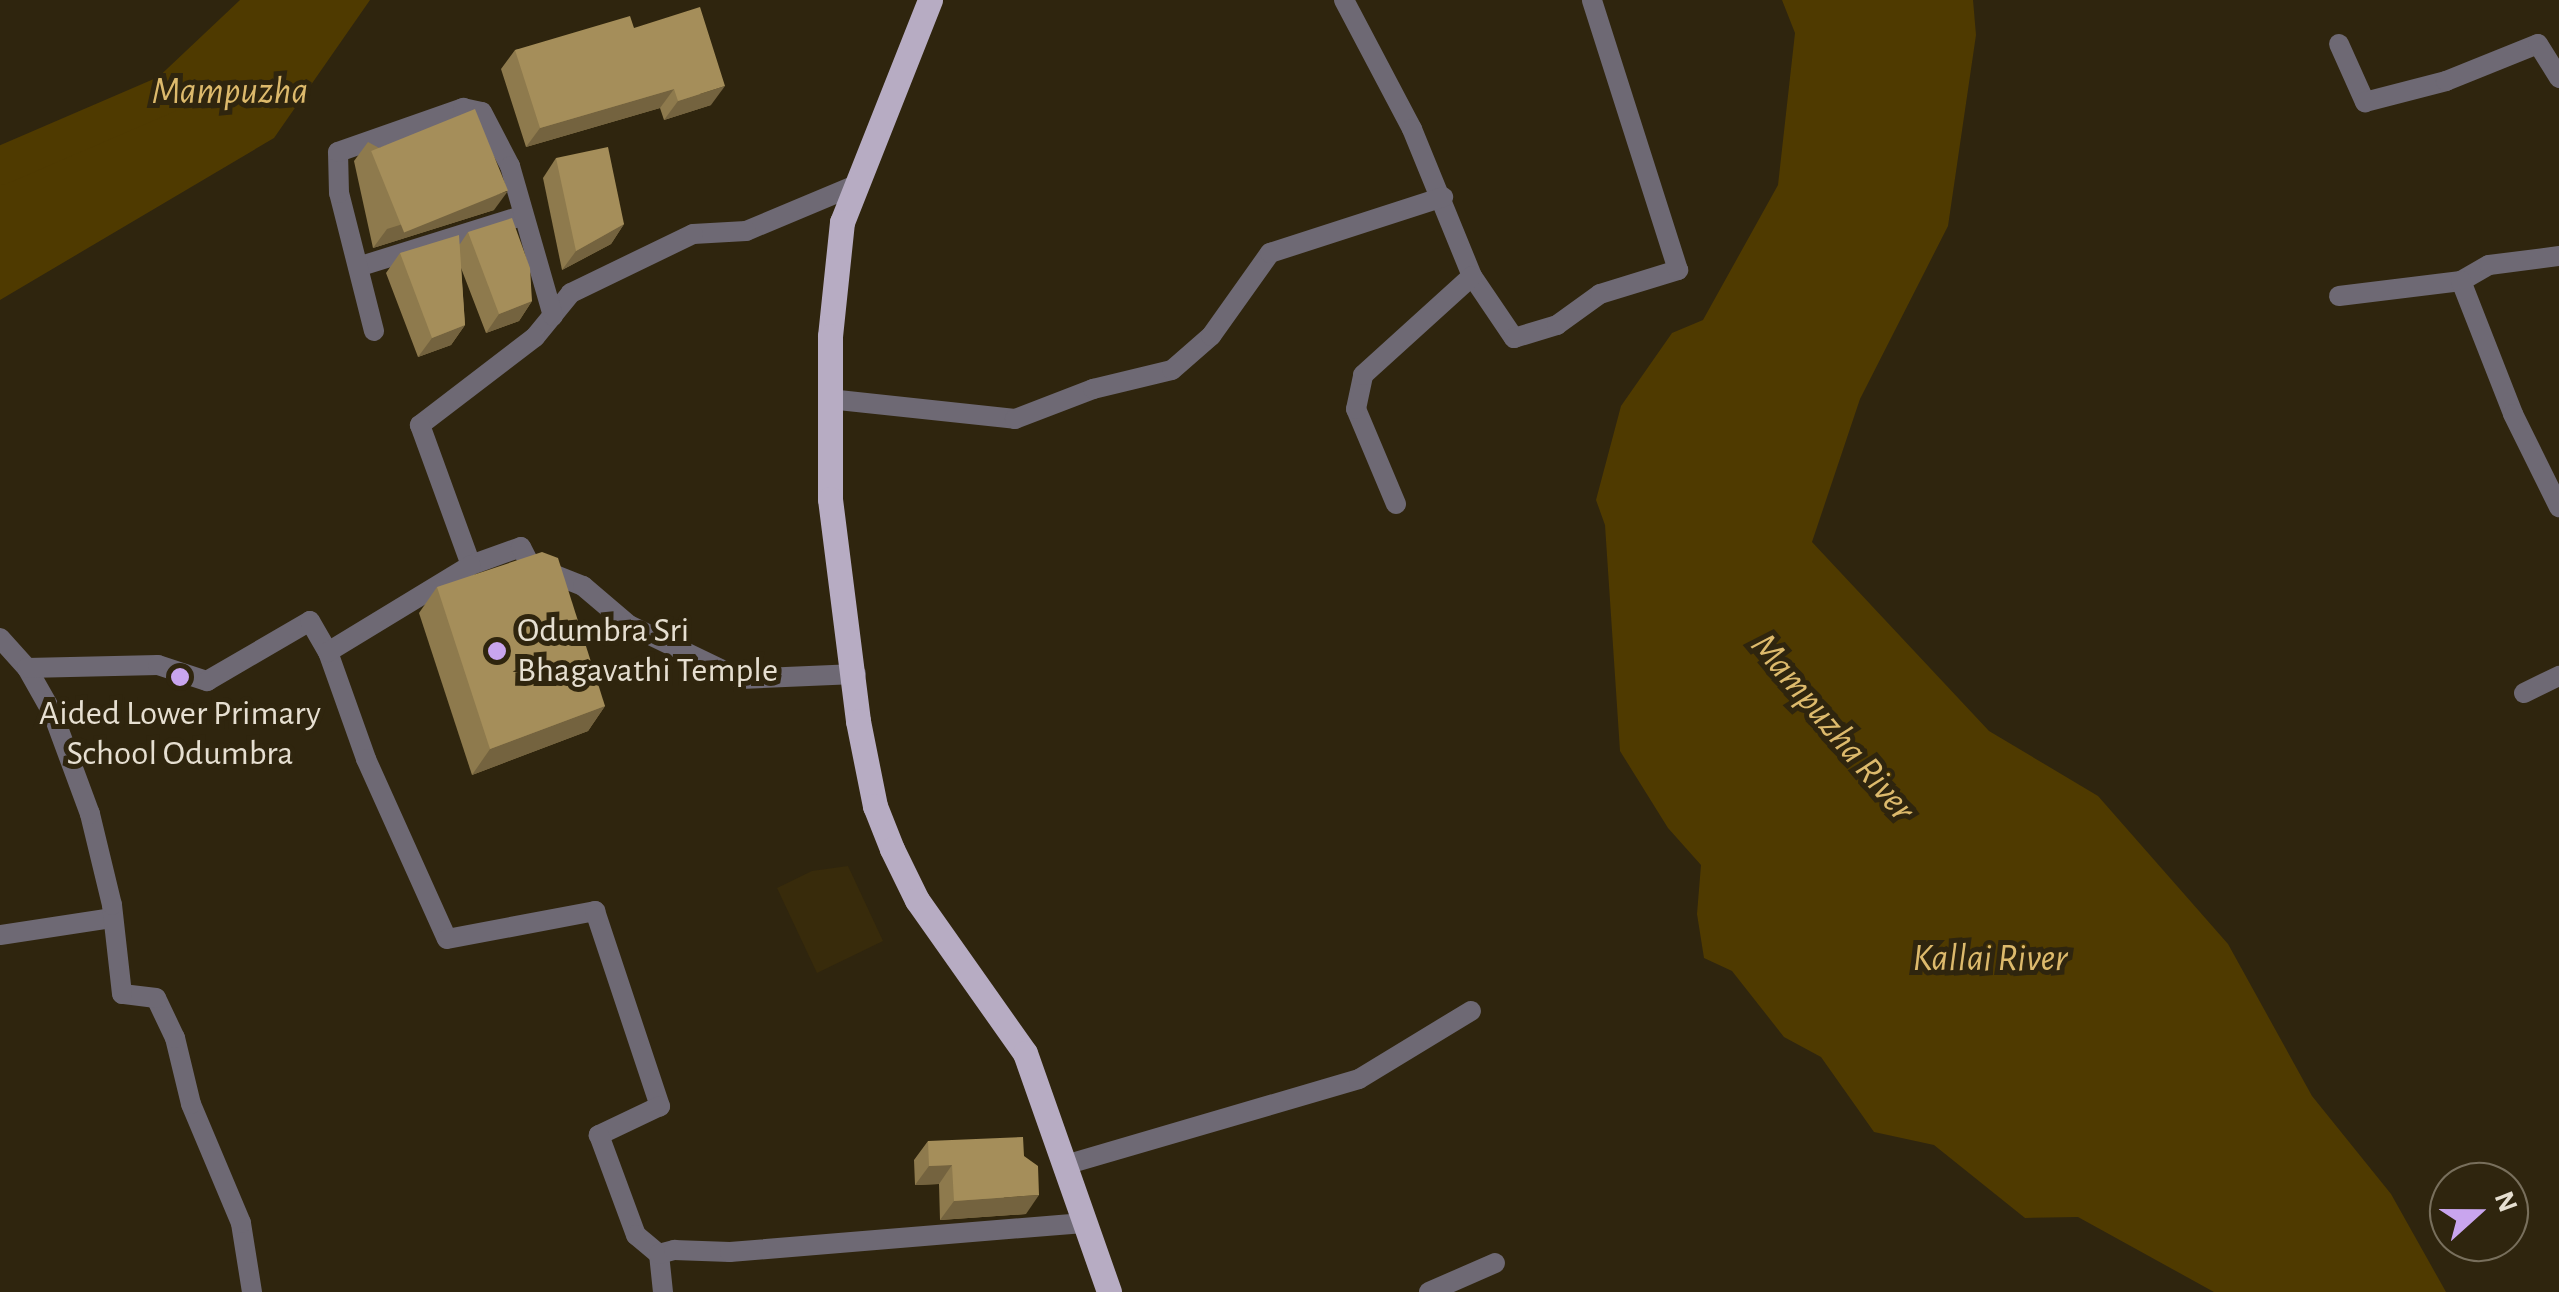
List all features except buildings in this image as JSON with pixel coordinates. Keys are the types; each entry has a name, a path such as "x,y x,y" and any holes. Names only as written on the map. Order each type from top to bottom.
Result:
{"main road":[{"path":"930,0 842,222 829,399 830,499 874,806 918,900 1026,1054 1109,1292"}],"street":[{"path":"1344,0 1443,198 1472,276 1514,338 1556,324 1600,294 1678,270 1592,0"},
{"path":"2339,44 2365,102 2446,81 2538,44 2559,78"},
{"path":"374,331 361,266 339,194 338,152 464,108 482,112 510,166 553,316"},
{"path":"472,566 420,425 463,398 553,316 571,293 694,234 746,231 856,186"},
{"path":"829,399 1015,418 1093,388 1172,370 1211,336 1270,252 1443,198"},
{"path":"361,266 522,216"},
{"path":"2339,296 2461,282 2489,265 2559,256"},
{"path":"1396,504 1356,409 1363,376 1472,276"},
{"path":"2461,282 2513,414 2559,507"},
{"path":"328,652 472,566 521,547 530,566 584,586 629,625 741,679 856,674"},
{"path":"27,668 158,665 207,681 310,620 328,652 366,759 447,939 595,911 660,1106 599,1135 636,1235 660,1254 1084,1223"},
{"path":"0,638 27,668 53,714 90,814 113,918 122,994 156,998 176,1038 191,1104 240,1224 252,1292"},
{"path":"2524,693 2559,676"},
{"path":"0,936 113,918"},
{"path":"1065,1165 1359,1079 1471,1011"},
{"path":"660,1254 663,1292"},
{"path":"1429,1292 1494,1263"}],"shaded area":[{"path":"848,866 883,941 817,973 777,888 812,871"}],"water":[{"name":"Mampuzha","path":"240,0 370,0 274,138 0,300 0,170 97,135"},
{"name":"Kallai River","path":"1782,0 1973,0 1976,35 1948,226 1860,399 1812,542 1989,731 2098,796 2228,944 2312,1096 2391,1194 2446,1292 2214,1292 2078,1217 2025,1218 1934,1145 1874,1132 1821,1057 1784,1037 1732,971 1704,958 1697,914 1701,865 1668,828 1620,751 1605,525 1596,500 1621,406 1672,333 1703,320 1778,185 1795,33"}],"waterway":[{"path":"0,166 172,92"}],"place":[{"name":"Odumbra Sri Bhagavathi Temple","path":"497,651"},
{"name":"Aided Lower Primary School Odumbra","path":"180,677"}],"water label":[{"name":"Mampuzha River","path":"1832,728"}]}
